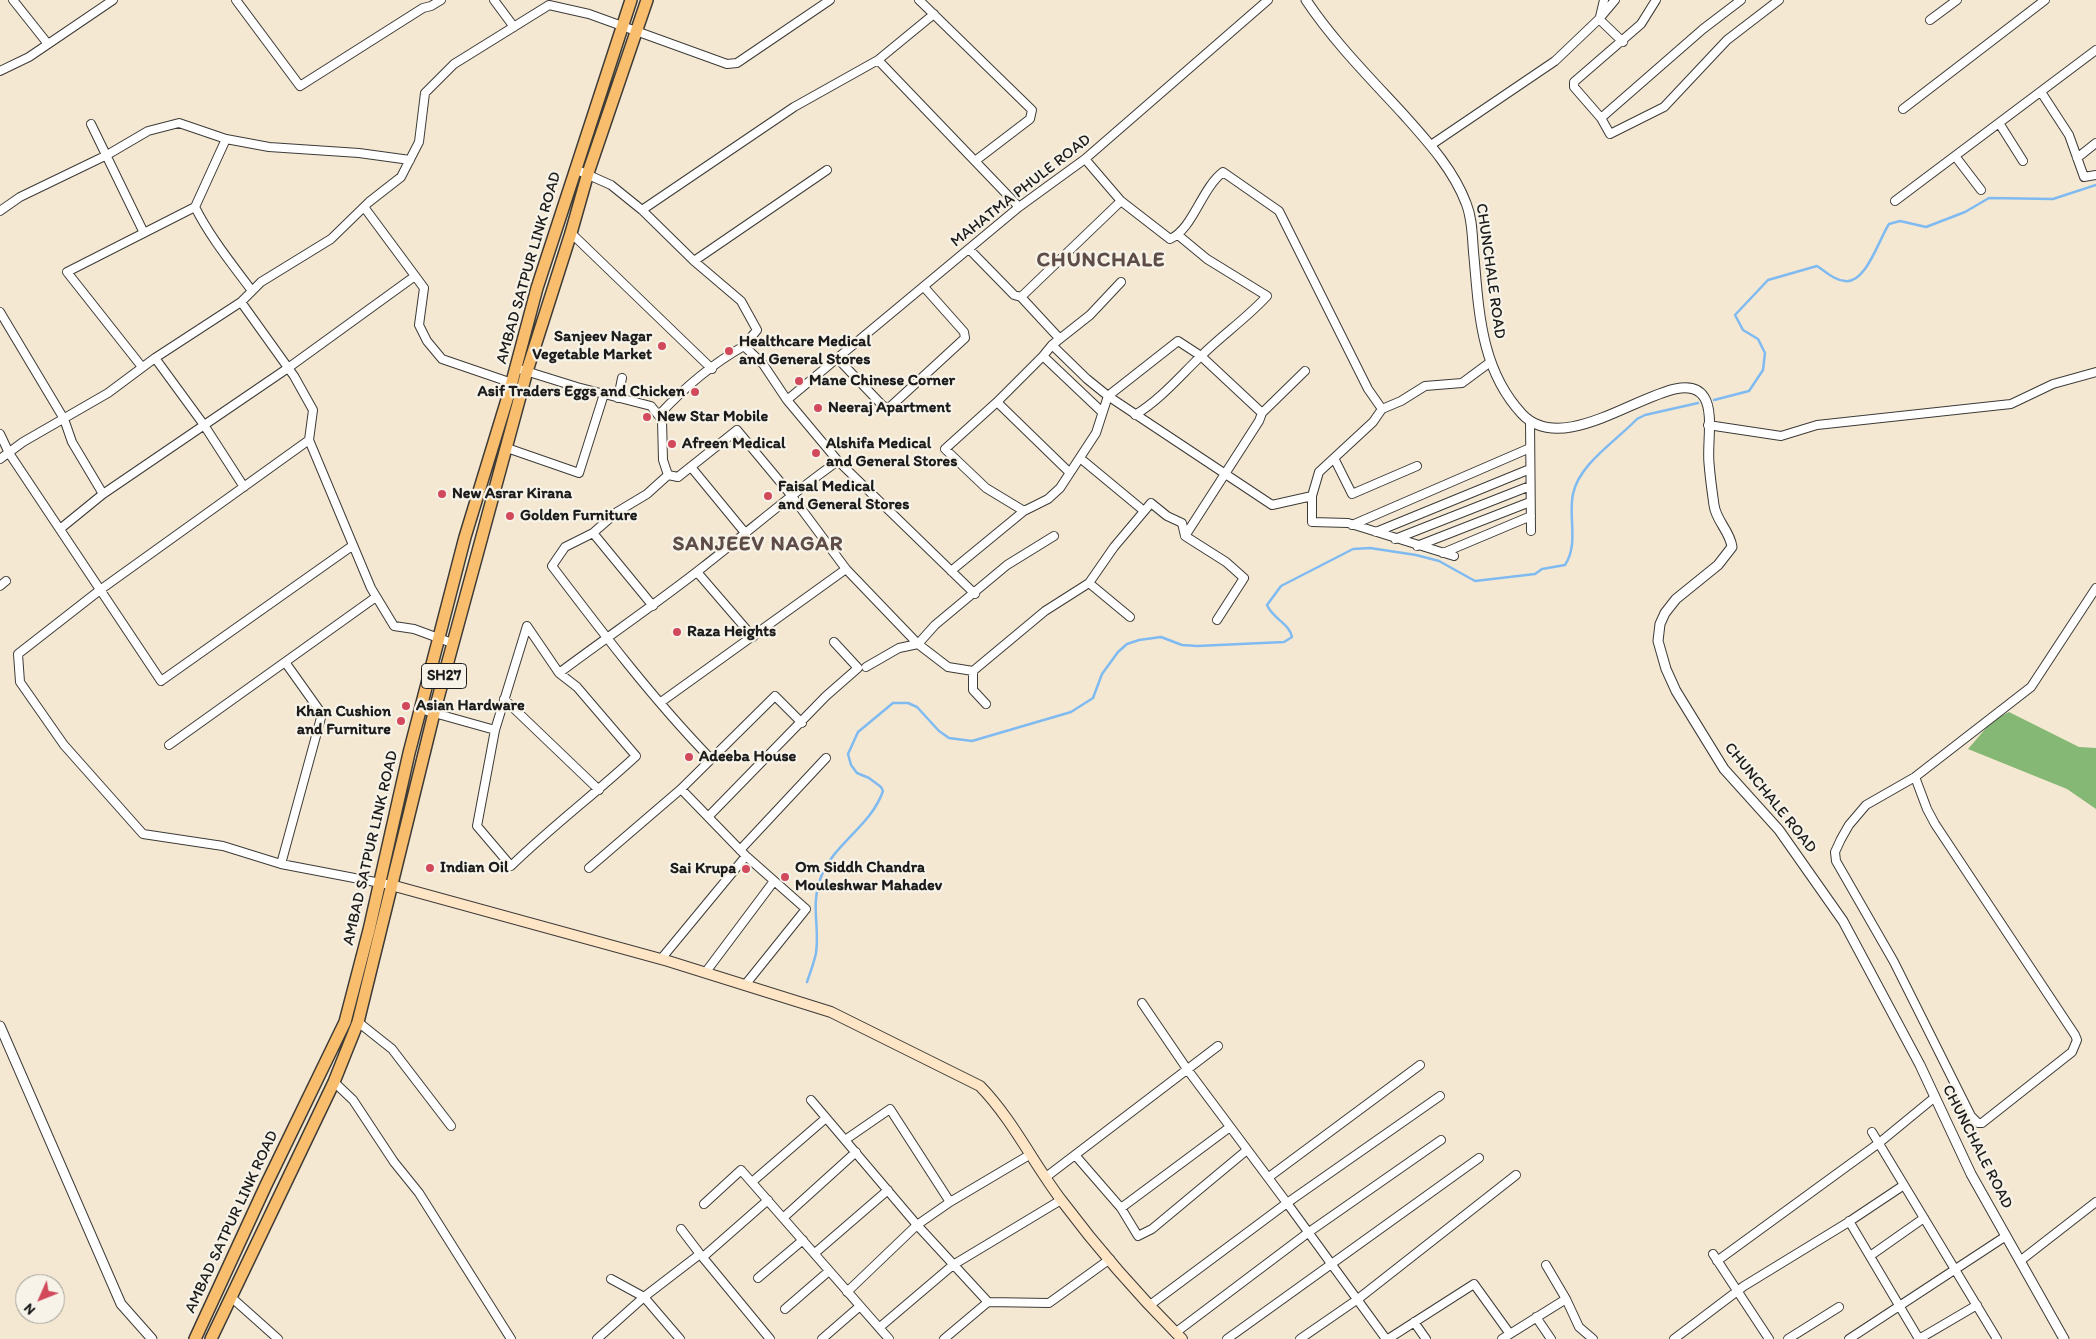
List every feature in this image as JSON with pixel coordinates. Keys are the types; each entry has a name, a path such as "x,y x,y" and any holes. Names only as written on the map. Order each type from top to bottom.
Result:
{"main road":[{"name":"AMBAD SATPUR LINK ROAD","path":"195,1339 345,1022 386,884 507,448 537,288 631,0"},
{"name":"AMBAD SATPUR LINK ROAD","path":"211,1339 334,1082 358,1022 420,709 465,537 512,383 521,369 571,233 588,173 647,0"},
{"path":"386,884 661,959 831,1012 980,1086 994,1100 1061,1200 1110,1259 1179,1336"}],"street":[{"path":"12,0 48,44"},
{"path":"97,0 103,7"},
{"path":"0,71 29,57 113,0"},
{"path":"236,0 300,86 423,8 441,0"},
{"path":"494,0 514,27"},
{"path":"0,459 108,393 155,358 241,302 261,282 289,263 331,239 364,207 401,178 419,142 425,93 454,64 549,5 589,14 718,63 731,64 830,0"},
{"path":"919,0 1032,110 1030,119 976,161"},
{"name":"MAHATMA PHULE ROAD","path":"787,400 1018,207 1085,159 1268,0"},
{"name":"CHUNCHALE ROAD","path":"1306,0 1343,48 1431,145 1454,179 1470,215 1479,312 1489,363 1512,402 1530,421 1551,428 1574,427 1614,414 1667,390 1688,387 1704,396 1708,408 1709,463 1716,514 1732,546 1718,565 1676,599 1665,613 1658,633 1661,656 1676,691 1724,768 1765,813 1838,914 1874,976 1960,1151 2064,1339"},
{"path":"1599,19 1604,0"},
{"path":"1431,145 1555,61 1599,19 1615,0"},
{"path":"1656,0 1641,24 1623,42 1574,82 1574,87 1601,118 1610,134 1664,106 1727,40 1780,0"},
{"path":"1601,118 1702,29 1741,0"},
{"path":"1930,20 1958,0"},
{"path":"1903,109 2045,0"},
{"path":"642,210 794,107 878,60 934,14"},
{"path":"1599,19 1623,42"},
{"path":"1895,201 2096,50"},
{"path":"878,60 1018,207"},
{"path":"2041,92 2069,135 2084,177 2096,175"},
{"path":"0,212 20,198 107,155 148,131 179,123 226,140 269,147 359,153 410,160"},
{"path":"1999,123 2023,161"},
{"path":"91,124 144,233"},
{"path":"142,367 67,272 195,207 226,140"},
{"path":"2077,158 2096,143"},
{"path":"1955,156 1981,190"},
{"path":"1085,159 1121,201 1170,239 1178,235 1205,191 1223,172 1279,211 1368,389 1382,409"},
{"path":"575,168 611,185 642,210 694,261 741,300 757,330 744,346 725,357 679,394 659,416"},
{"path":"694,261 827,170"},
{"path":"1021,297 1121,201"},
{"path":"195,207 205,227 210,230 216,243 252,291"},
{"path":"364,207 424,288 419,324 427,341 442,359 512,383"},
{"path":"571,233 712,369"},
{"path":"1135,415 1151,405 1201,356 1252,313 1267,296 1207,259 1178,235"},
{"path":"969,248 1014,296 1021,297 1059,338"},
{"path":"60,529 103,494 288,368 416,276"},
{"path":"1024,511 986,488 945,449 997,402 1044,356 1059,338 1090,315 1122,282"},
{"path":"838,359 882,406 890,407 965,338 964,332 924,287"},
{"path":"241,302 288,368 313,410 309,440 352,546 376,596 394,626 452,643"},
{"path":"0,312 64,419 72,442 103,494"},
{"path":"951,571 1024,511 1048,499 1060,488 1096,433 1101,411 1108,396 1178,341 1201,356 1262,413"},
{"path":"1052,345 1087,379 1108,396 1272,505 1312,496"},
{"path":"744,346 763,364 787,400 838,461 975,594"},
{"path":"1044,356 1101,411"},
{"path":"155,358 204,425 244,487"},
{"path":"1454,556 1417,546 1352,524 1312,522 1312,496 1319,472 1373,422 1382,409 1401,401 1425,386 1462,383 1489,363"},
{"path":"521,369 651,406 662,420 663,460 668,475"},
{"path":"1184,536 1226,475 1262,413 1305,371"},
{"path":"1708,425 1781,436 1817,425 2011,404 2053,384 2096,372"},
{"path":"618,398 622,378"},
{"path":"507,448 579,473 604,394"},
{"path":"997,402 1069,472"},
{"path":"1530,421 1531,531"},
{"path":"668,475 678,477 737,430 791,495 846,569 918,644 948,667 973,671 1045,611 1089,583 1109,554 1151,503 1167,516 1182,523 1184,536 1226,562 1244,578 1217,620"},
{"path":"0,434 9,453 161,681 352,546"},
{"path":"309,440 100,590 18,654 20,682 64,745 144,834 223,846 282,864 386,884"},
{"path":"1352,524 1530,448"},
{"path":"1080,458 1144,511"},
{"path":"1334,458 1352,494 1417,466"},
{"path":"559,673 653,606 746,534 791,495 838,461"},
{"path":"691,467 746,534"},
{"path":"1376,532 1530,469"},
{"path":"668,475 647,494 617,512 593,534 565,547 552,566 606,638 710,758"},
{"path":"1395,538 1530,486"},
{"path":"1417,546 1530,502"},
{"path":"1443,553 1531,516"},
{"path":"593,534 653,606"},
{"path":"866,667 899,648 918,644 948,614 975,594 1007,565 1054,536"},
{"path":"661,702 753,638 846,569"},
{"path":"697,572 753,638"},
{"path":"1089,583 1130,617"},
{"path":"1915,777 1926,809 1935,824 2077,1040 2072,1052 1982,1123 1978,1123 1970,1116 1894,962 1836,861 1835,852 1857,814 1878,796 1915,777 2031,687 2096,588"},
{"path":"169,744 376,596"},
{"path":"527,626 559,673 577,687 636,756 599,790 563,817 511,866 477,826 495,730 504,699 527,626"},
{"path":"708,817 802,723 826,696 858,668 834,642"},
{"path":"282,864 322,714 285,662"},
{"path":"973,671 973,690 986,704"},
{"path":"589,868 681,788 775,696 802,723"},
{"path":"504,699 599,790"},
{"path":"420,709 495,730"},
{"path":"740,850 826,758"},
{"path":"681,788 746,856 806,909 745,985"},
{"path":"661,959 746,856"},
{"path":"705,972 774,881"},
{"path":"1142,1003 1186,1069 1387,1339 1474,1284 1510,1334"},
{"path":"358,1022 392,1049 451,1126"},
{"path":"0,1026 122,1304 152,1339"},
{"path":"1046,1178 1218,1046"},
{"path":"1269,1178 1420,1065"},
{"path":"334,1082 353,1100 394,1162 419,1193 511,1339"},
{"path":"1150,1305 1287,1203 1440,1096"},
{"path":"1769,1339 1715,1258 1879,1143 1935,1097"},
{"path":"811,1100 952,1265 988,1302"},
{"path":"845,1140 890,1109 950,1202"},
{"path":"752,1182 826,1118"},
{"path":"1121,1208 1230,1127"},
{"path":"1872,1132 1997,1339"},
{"path":"1179,1336 1309,1232 1441,1140"},
{"path":"1076,1155 1121,1208 1138,1236 1152,1229 1247,1150"},
{"path":"783,1218 856,1152"},
{"path":"847,1292 918,1225 950,1202 1031,1154"},
{"path":"1227,1339 1479,1158"},
{"path":"704,1204 741,1170 889,1339"},
{"path":"1300,1339 1358,1299 1516,1175"},
{"path":"1674,1339 1737,1291 1904,1185"},
{"path":"815,1254 888,1190"},
{"path":"597,1339 644,1297 702,1256 768,1200"},
{"path":"880,1327 952,1265 1061,1200"},
{"path":"2020,1261 2096,1202"},
{"path":"1870,1256 1924,1218"},
{"path":"1849,1221 1919,1339 1977,1305"},
{"path":"681,1229 770,1339"},
{"path":"1849,1339 1899,1305 1956,1271 2006,1236"},
{"path":"758,1278 803,1240"},
{"path":"944,1339 988,1302 1049,1303 1110,1259"},
{"path":"1546,1265 1566,1299 1579,1327 1588,1338"},
{"path":"785,1309 829,1271"},
{"path":"611,1279 644,1297 680,1339"},
{"path":"231,1297 278,1339"},
{"path":"1502,1339 1566,1299"},
{"path":"822,1339 860,1306"},
{"path":"1788,1339 1839,1307"},
{"path":"1536,1318 1551,1339"},
{"path":"1414,1322 1426,1339"}],"green space":[{"path":"2009,712 2079,747 2096,748 2096,809 2067,789 1968,749 1993,720"}],"waterway":[{"path":"1714,400 1749,391 1763,370 1765,353 1758,339 1743,330 1735,315 1768,280 1817,266 1837,279 1853,280 1866,268 1889,224 1900,221 1926,227 1965,212 1989,198 2053,199 2096,185"},
{"path":"807,982 816,953 816,897 821,877 834,854 862,825 883,791 881,787 869,778 857,773 851,765 848,754 858,732 893,703 908,703 917,707 939,731 949,738 972,741 1071,712 1093,698 1102,674 1118,652 1127,644 1139,640 1161,637 1182,645 1197,646 1284,642 1292,637 1290,632 1267,605 1281,586 1353,549 1370,548 1416,555 1439,561 1475,581 1535,574 1542,569 1565,565 1571,548 1573,494 1577,483 1590,463 1637,419 1645,415 1698,403"}],"place":[{"name":"Sanjeev Nagar Vegetable Market","path":"662,346"},
{"name":"Healthcare Medical and General Stores","path":"729,351"},
{"name":"Mane Chinese Corner","path":"799,381"},
{"name":"Asif Traders Eggs and Chicken","path":"695,392"},
{"name":"Neeraj Apartment","path":"818,408"},
{"name":"New Star Mobile","path":"647,417"},
{"name":"Afreen Medical","path":"672,444"},
{"name":"Alshifa Medical and General Stores","path":"816,453"},
{"name":"New Asrar Kirana","path":"442,494"},
{"name":"Faisal Medical and General Stores","path":"768,496"},
{"name":"Golden Furniture","path":"510,516"},
{"name":"Raza Heights","path":"677,632"},
{"name":"Asian Hardware","path":"406,706"},
{"name":"Khan Cushion and Furniture","path":"401,721"},
{"name":"Adeeba House","path":"689,757"},
{"name":"Indian Oil","path":"430,868"},
{"name":"Sai Krupa","path":"746,869"},
{"name":"Om Siddh Chandra Mouleshwar Mahadev","path":"785,877"}],"district":[{"name":"CHUNCHALE","path":"1101,261"},
{"name":"SANJEEV NAGAR","path":"758,545"}]}
